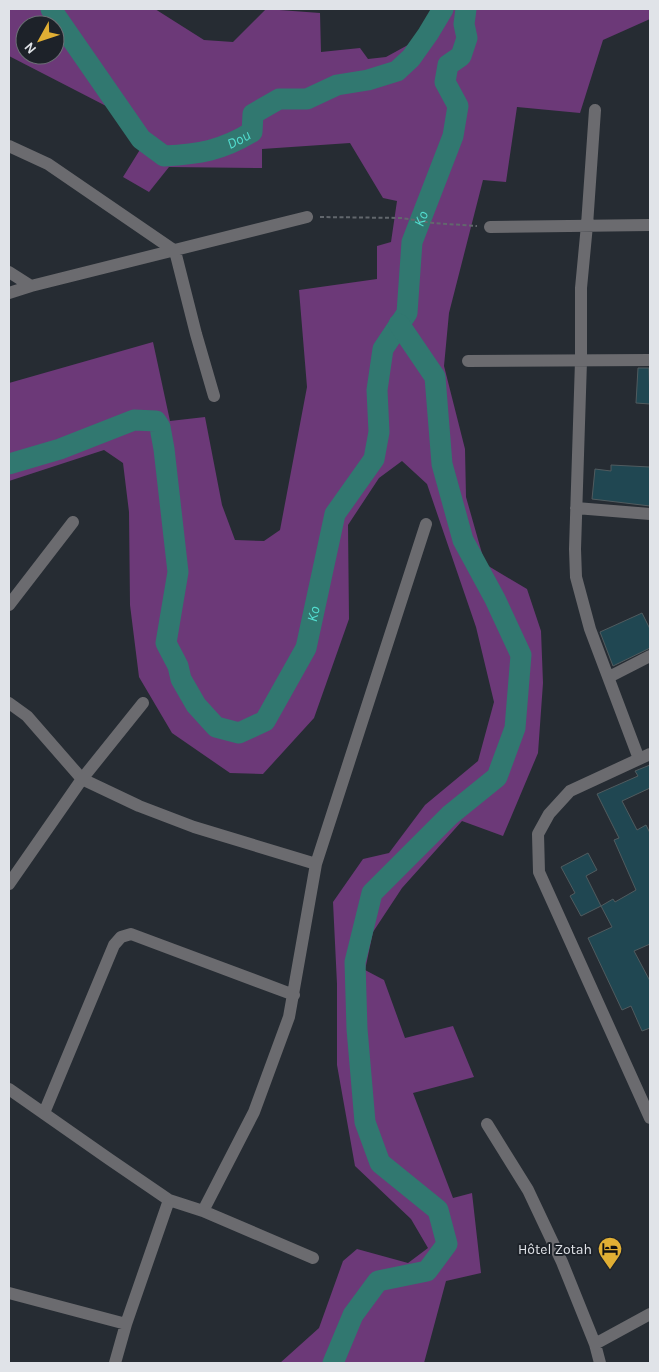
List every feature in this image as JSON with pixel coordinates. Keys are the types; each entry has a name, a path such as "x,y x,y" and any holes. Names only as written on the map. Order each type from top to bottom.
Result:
{"street":[{"path":"595,110 587,225 580,288 581,361 575,549 576,577 590,629 644,756 570,791 549,814 538,834 538,855 539,872 650,1118"},
{"path":"9,146 48,164 175,251 214,396"},
{"path":"9,293 307,217"},
{"path":"490,227 650,225"},
{"path":"9,272 31,286"},
{"path":"468,361 650,360"},
{"path":"576,508 650,514"},
{"path":"9,605 73,522"},
{"path":"203,1211 254,1112 289,1017 316,864 426,524"},
{"path":"609,677 650,656"},
{"path":"9,703 27,716 82,779 139,806 194,827 316,864"},
{"path":"9,884 82,779 143,703"},
{"path":"44,1113 114,945 121,937 131,934 294,995"},
{"path":"9,1089 169,1200 203,1211 313,1258"},
{"path":"487,1124 528,1190 562,1262 595,1344 600,1363"},
{"path":"116,1363 126,1324 169,1200"},
{"path":"9,1293 126,1324"},
{"path":"595,1344 650,1314"}],"path":[{"path":"307,217 402,218 433,223 490,227"}],"shaded area":[{"path":"9,9 155,9 204,40 233,42 266,9 320,13 321,52 360,48 368,59 386,57 428,34 443,9 650,9 650,19 603,40 580,113 517,107 506,182 483,180 449,313 444,366 465,449 466,497 485,564 527,589 541,631 543,683 538,753 503,836 462,821 402,888 373,932 365,970 384,980 405,1038 453,1026 474,1077 413,1093 453,1198 472,1193 481,1273 446,1281 424,1363 280,1363 319,1328 343,1261 357,1249 408,1263 428,1248 411,1219 355,1166 337,1065 337,984 333,902 363,859 389,853 425,805 478,761 494,702 476,627 427,484 402,461 379,478 348,525 349,619 314,718 263,774 230,773 172,733 139,677 130,605 129,512 123,463 104,450 9,481 9,383 153,342 170,421 205,417 222,505 235,540 264,541 280,530 307,387 299,290 377,279 377,246 391,242 397,201 383,198 350,143 262,149 262,168 169,167 149,192 123,177 141,148 108,107 26,65 65,65 65,15 15,15 15,59 9,56"}],"building":[{"path":"638,368 649,368 650,404 636,403"},
{"path":"611,465 650,467 650,506 592,499 595,469 611,471"},
{"path":"642,613 650,629 650,648 613,666 600,632"},
{"path":"650,765 650,788 622,801 637,830 646,825 650,833 650,944 634,951 650,981 650,1028 642,1031 631,1006 622,1010 588,938 612,927 601,906 613,899 615,902 636,890 614,840 619,838 597,794 638,776 635,771"},
{"path":"588,853 597,870 586,876 601,906 581,916 570,896 575,893 561,867"}],"waterway":[{"name":"Dou","path":"51,9 141,139 164,156 210,150 241,138 252,132 253,114 279,99 307,99 337,85 368,80 397,71 411,58 443,9"},
{"name":"Ko","path":"9,464 60,449 134,420 156,421 160,427 164,449 178,572 166,643 178,666 181,679 196,705 216,727 239,733 265,721 306,648 335,514 374,459 379,432 377,390 383,349 407,313 412,242 453,136 458,106 445,82 448,65 461,56 467,38 464,24 466,9"},
{"path":"333,1363 353,1315 378,1281 427,1271 447,1244 438,1210 380,1163 365,1122 357,1029 355,962 372,893 450,815 497,777 515,728 521,655 495,599 463,540 442,464 435,377 399,324"}],"place":[{"name":"Hôtel Zotah","path":"610,1270"}]}
